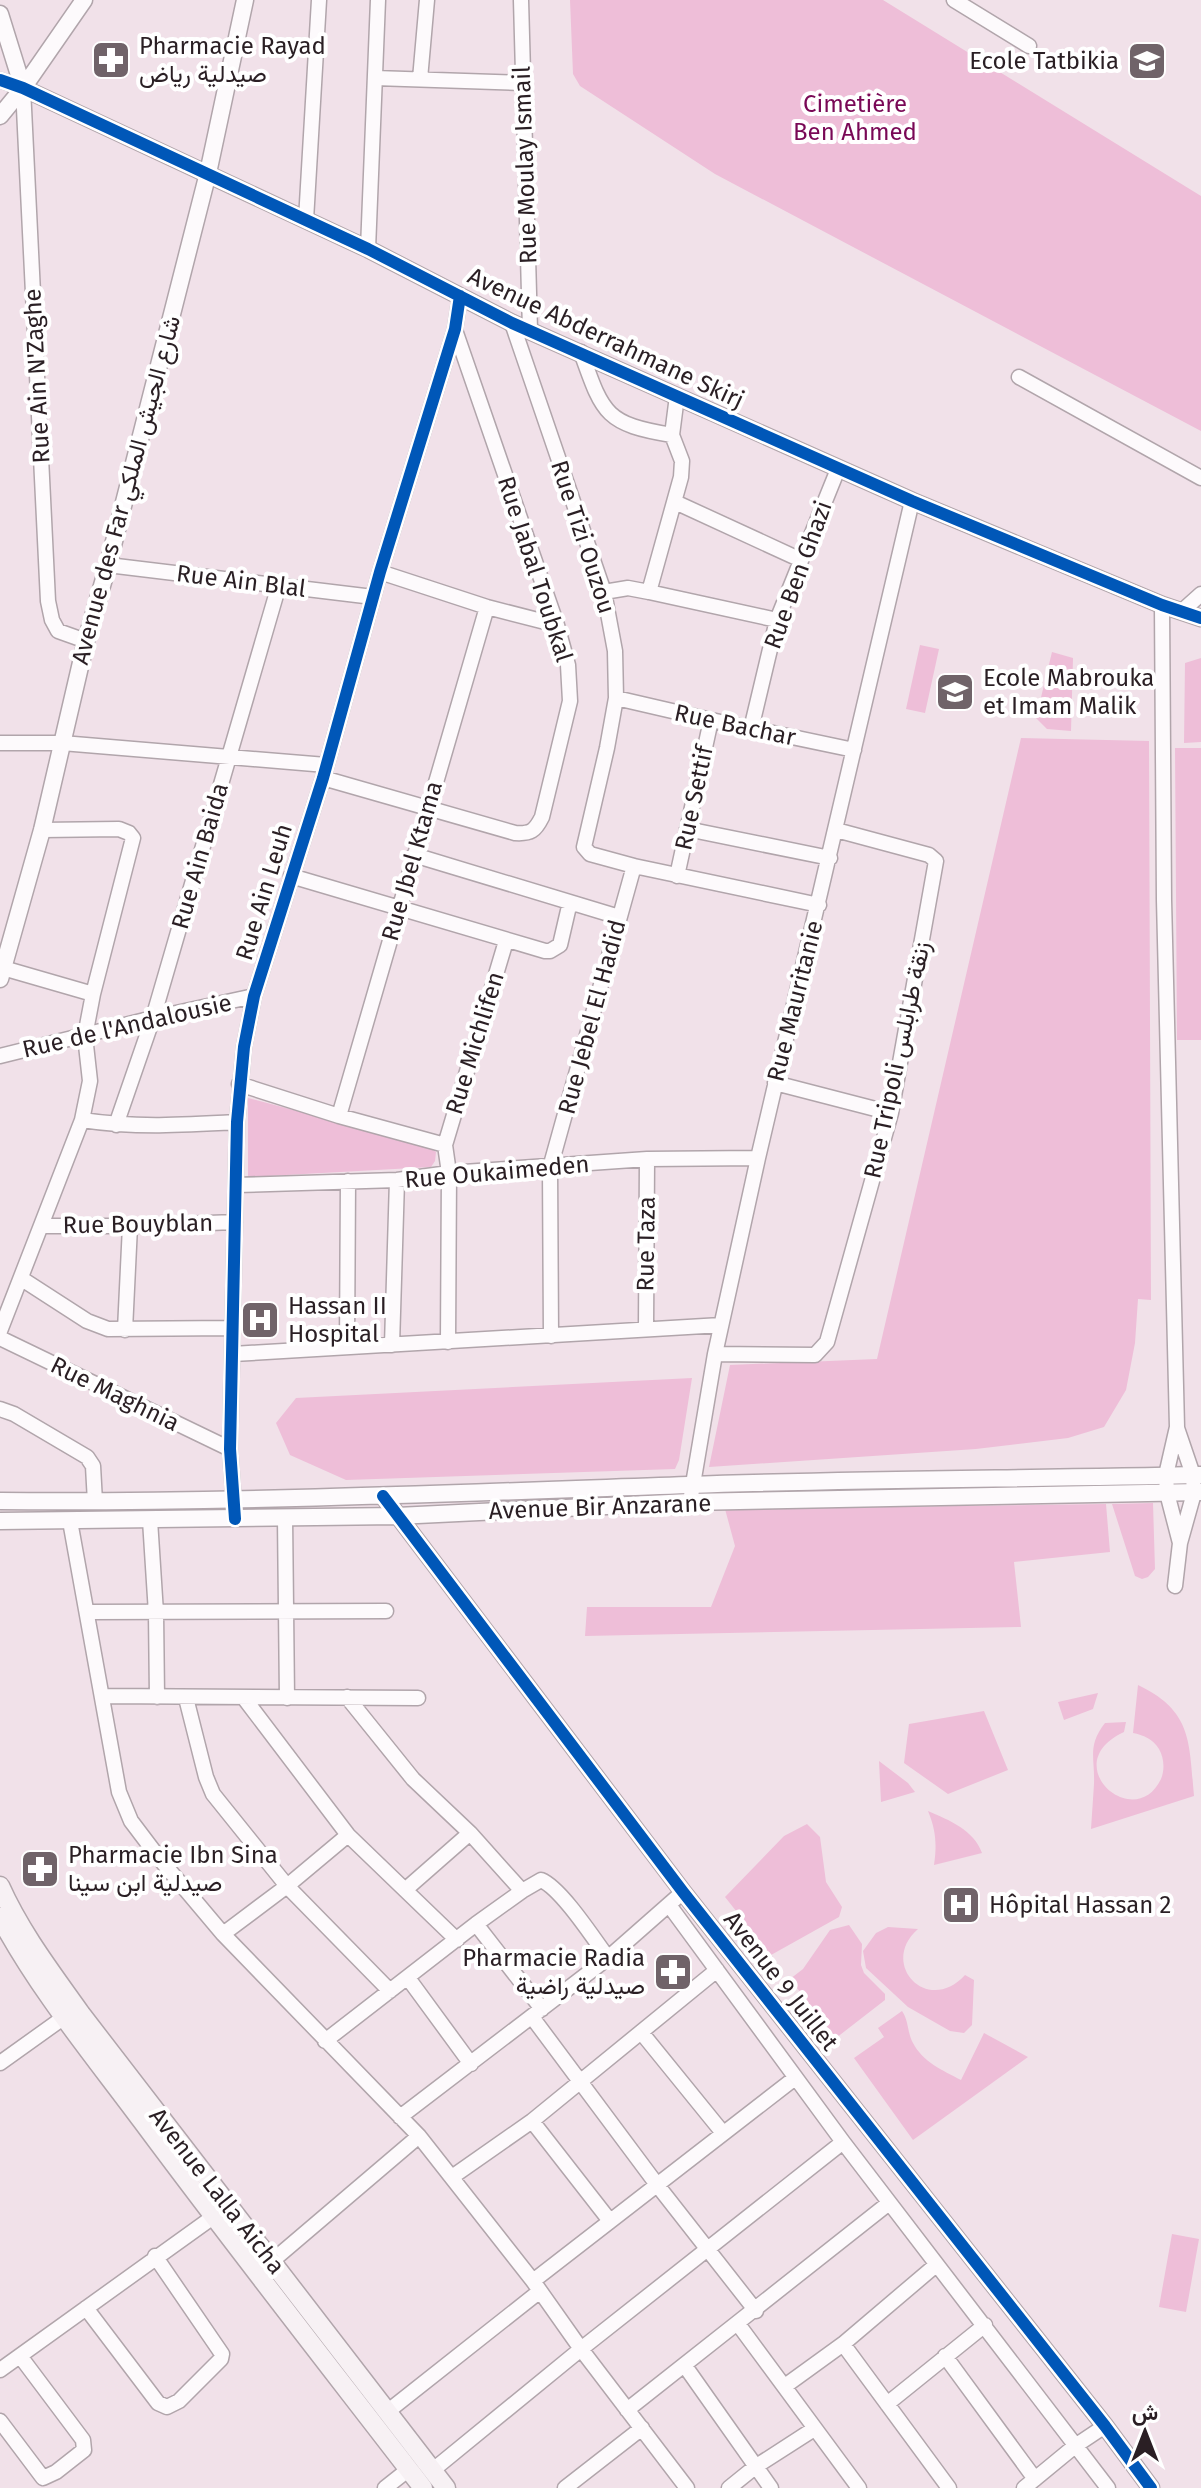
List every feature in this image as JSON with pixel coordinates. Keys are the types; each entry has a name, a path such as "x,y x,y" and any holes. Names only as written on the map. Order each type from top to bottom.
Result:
{"main road":[{"name":"Avenue Lalla Aicha","path":"0,1886 71,2013"},
{"name":"Avenue Lalla Aicha","path":"0,1917 14,1944 71,2013 220,2212 387,2412 446,2488"},
{"name":"Avenue Lalla Aicha","path":"264,2267 423,2488"}],"street":[{"path":"0,116 84,0"},
{"name":"Avenue des Far شارع الجيش الملكي","path":"2,974 42,830 86,641 208,173 245,0"},
{"path":"306,220 319,0"},
{"path":"368,249 378,0"},
{"path":"420,79 427,0"},
{"name":"Rue Moulay Ismail","path":"521,0 530,330"},
{"path":"954,0 1029,46"},
{"path":"0,14 23,88"},
{"path":"375,78 522,83"},
{"name":"Avenue Abderrahmane Skirj","path":"0,80 208,173 368,249 512,323 912,501 1162,605 1201,618"},
{"name":"Rue Ain N'Zaghe","path":"23,88 48,601 58,631 86,641"},
{"name":"Rue Ain Leuh","path":"235,1519 230,1449 237,1122 239,1084 254,996 455,329 460,296"},
{"name":"Rue Tizi Ouzou","path":"512,323 604,592 615,651 616,698 584,847 590,854 634,866 819,905"},
{"name":"Rue Jabal Toubkal","path":"0,743 62,743 229,758 324,771 427,808 515,833 527,834 536,829 542,817 570,701 568,665 455,329"},
{"path":"581,352 601,404 618,421 639,430 672,435"},
{"path":"1019,377 1201,478"},
{"path":"649,592 681,477 682,461 672,435 677,396"},
{"name":"Rue Ben Ghazi","path":"751,729 777,620 838,469"},
{"name":"Rue Mauritanie","path":"690,1502 715,1354 758,1158 912,501"},
{"path":"675,502 801,560"},
{"name":"Rue Ain Blal","path":"108,565 373,597"},
{"path":"380,572 487,607 557,625"},
{"name":"Rue Ain Baida","path":"116,1125 153,1018 279,585"},
{"path":"604,592 628,588 777,620"},
{"path":"1182,611 1201,594"},
{"path":"1162,605 1164,900 1177,1427 1166,1475 1167,1493 1180,1543"},
{"name":"Rue Jbel Ktama","path":"339,1116 487,607"},
{"name":"Rue Bachar","path":"616,698 854,750"},
{"name":"Rue Settif","path":"677,876 711,720"},
{"path":"0,1331 82,1120 90,1088 85,1036 133,838 122,829 42,830"},
{"path":"687,829 830,858"},
{"name":"Rue Tripoli زنقة طرابلس","path":"715,1354 815,1355 821,1350 830,1336 891,1113 936,861 929,855 836,830"},
{"path":"414,855 619,917"},
{"name":"Rue Jebel El Hadid","path":"551,1336 550,1168 634,866"},
{"path":"291,876 506,941 550,951 560,945 563,938 570,902"},
{"name":"Rue Michlifen","path":"445,1145 506,941"},
{"path":"2,974 93,994"},
{"name":"Rue de l'Andalousie","path":"0,1056 254,996"},
{"path":"775,1083 891,1113"},
{"path":"239,1084 445,1145 449,1173 448,1342"},
{"path":"82,1120 116,1125 169,1126 237,1122"},
{"name":"Rue Oukaimeden","path":"236,1185 397,1180 449,1173 647,1159 758,1158"},
{"name":"Rue Taza","path":"646,1329 647,1159"},
{"path":"392,1345 397,1180"},
{"path":"347,1347 348,1181"},
{"name":"Rue Bouyblan","path":"42,1226 235,1222"},
{"path":"125,1330 130,1226"},
{"path":"22,1279 93,1324 108,1329 233,1328"},
{"path":"233,1354 721,1325"},
{"name":"Rue Maghnia","path":"0,1338 230,1449"},
{"path":"0,1409 87,1457 93,1466 95,1502"},
{"path":"1175,1586 1180,1543 1197,1492 1197,1475 1177,1427"},
{"name":"Avenue Bir Anzarane","path":"0,1501 383,1496 692,1485 1197,1475"},
{"name":"Avenue Bir Anzarane","path":"0,1521 397,1516 690,1502 1197,1492"},
{"name":"Avenue 9 Juillet","path":"383,1496 683,1892 1151,2488"},
{"path":"285,1518 287,1698"},
{"path":"150,1520 157,1697"},
{"path":"70,1521 119,1792 126,1811 159,1858 223,1934 419,2136 537,2286 687,2488"},
{"path":"87,1612 386,1611"},
{"path":"103,1696 418,1698"},
{"path":"347,1697 413,1779 470,1833 522,1891"},
{"path":"186,1698 213,1794 287,1886 390,1991"},
{"path":"244,1698 348,1835 457,1940"},
{"path":"405,1890 470,1833"},
{"path":"223,1934 348,1835"},
{"path":"325,2041 476,1924 541,1880 559,1894 608,1958"},
{"path":"400,2117 608,1958 683,1892"},
{"path":"669,1905 843,2142 1108,2488"},
{"path":"476,1924 579,2081 756,2311"},
{"path":"452,2177 532,2121 717,1970"},
{"path":"408,1978 471,2064"},
{"path":"0,2063 71,2013"},
{"path":"641,2032 723,2133"},
{"path":"387,2412 610,2221 795,2078"},
{"path":"532,2121 610,2221"},
{"path":"264,2267 419,2136"},
{"path":"433,2470 843,2142"},
{"path":"627,2410 889,2203"},
{"path":"0,2370 220,2212"},
{"path":"86,2308 158,2403 167,2407 179,2401 221,2359 222,2354 155,2256"},
{"path":"785,2386 843,2344 936,2265"},
{"path":"738,2324 859,2488"},
{"path":"887,2404 985,2325"},
{"path":"843,2344 949,2488"},
{"path":"0,2421 43,2478 56,2472 85,2448 83,2440 20,2356"},
{"path":"945,2356 1029,2484 1105,2426"},
{"path":"685,2366 771,2488"},
{"path":"565,2488 642,2428"},
{"path":"729,2488 755,2467 814,2429"},
{"path":"385,2488 409,2469"}],"green space":[{"name":"Cimetière Ben Ahmed","path":"570,0 883,0 1201,196 1201,431 715,174 580,86 573,74"},
{"path":"920,645 939,649 925,713 906,709"},
{"path":"1052,652 1073,658 1071,731 1047,729 1036,718"},
{"path":"1201,658 1201,742 1184,743 1185,663"},
{"path":"1021,738 1149,741 1151,1300 1138,1299 1135,1343 1126,1390 1104,1427 1068,1438 976,1449 709,1467 730,1365 877,1359"},
{"path":"1175,748 1201,748 1201,1040 1177,1040"},
{"path":"248,1098 425,1145 436,1152 435,1161 431,1167 248,1177"},
{"path":"692,1378 675,1469 346,1480 290,1455 276,1423 296,1398"},
{"path":"1153,1503 1155,1569 1142,1579 1135,1576 1112,1504"},
{"path":"1106,1504 1110,1552 1014,1562 1021,1627 585,1636 587,1607 711,1607 735,1546 725,1509"},
{"path":"1138,1685 1156,1695 1179,1718 1189,1744 1194,1796 1091,1829 1093,1752 1099,1731 1105,1723 1126,1722 1124,1732 1105,1745 1097,1761 1099,1775 1107,1788 1120,1797 1135,1799 1149,1794 1161,1779 1163,1764 1159,1749 1148,1738 1133,1733"},
{"path":"1098,1693 1093,1709 1064,1720 1058,1702"},
{"path":"984,1711 1008,1770 948,1794 904,1763 909,1724"},
{"path":"879,1761 908,1783 915,1792 881,1802"},
{"path":"928,1811 967,1832 982,1853 934,1865 935,1838"},
{"path":"807,1824 820,1837 826,1882 842,1907 839,1917 771,1955 725,1897 784,1836"},
{"path":"849,1925 862,1944 861,1965 864,1973 885,1994 885,2000 836,2038 790,1979 803,1969 830,1930"},
{"path":"888,1927 918,1929 907,1943 903,1957 906,1970 923,1988 936,1990 951,1986 965,1975 974,1980 972,2025 964,2033 950,2031 908,2007 866,1968 863,1951 876,1933"},
{"path":"902,2011 917,2050 934,2065 961,2080 984,2033 1028,2057 913,2140 854,2058 884,2037 878,2028"},
{"path":"1172,2234 1199,2239 1186,2312 1159,2307"}],"cycle path":[{"path":"0,80 368,249 512,323 912,501 1162,605 1201,618"},
{"path":"235,1519 230,1449 237,1122 244,1047 254,996 323,778 380,572 455,329 460,296"},
{"path":"383,1496 683,1892 1151,2488"}],"place":[{"name":"Pharmacie Rayad صيدلية رياض","path":"111,60"},
{"name":"Ecole Tatbikia","path":"1147,61"},
{"name":"Ecole Mabrouka et Imam Malik","path":"955,692"},
{"name":"Hassan II Hospital","path":"260,1320"},
{"name":"Pharmacie Ibn Sina صيدلية ابن سينا","path":"40,1869"},
{"name":"Hôpital Hassan 2","path":"961,1905"},
{"name":"Pharmacie Radia صيدلية راضية","path":"673,1972"}]}
